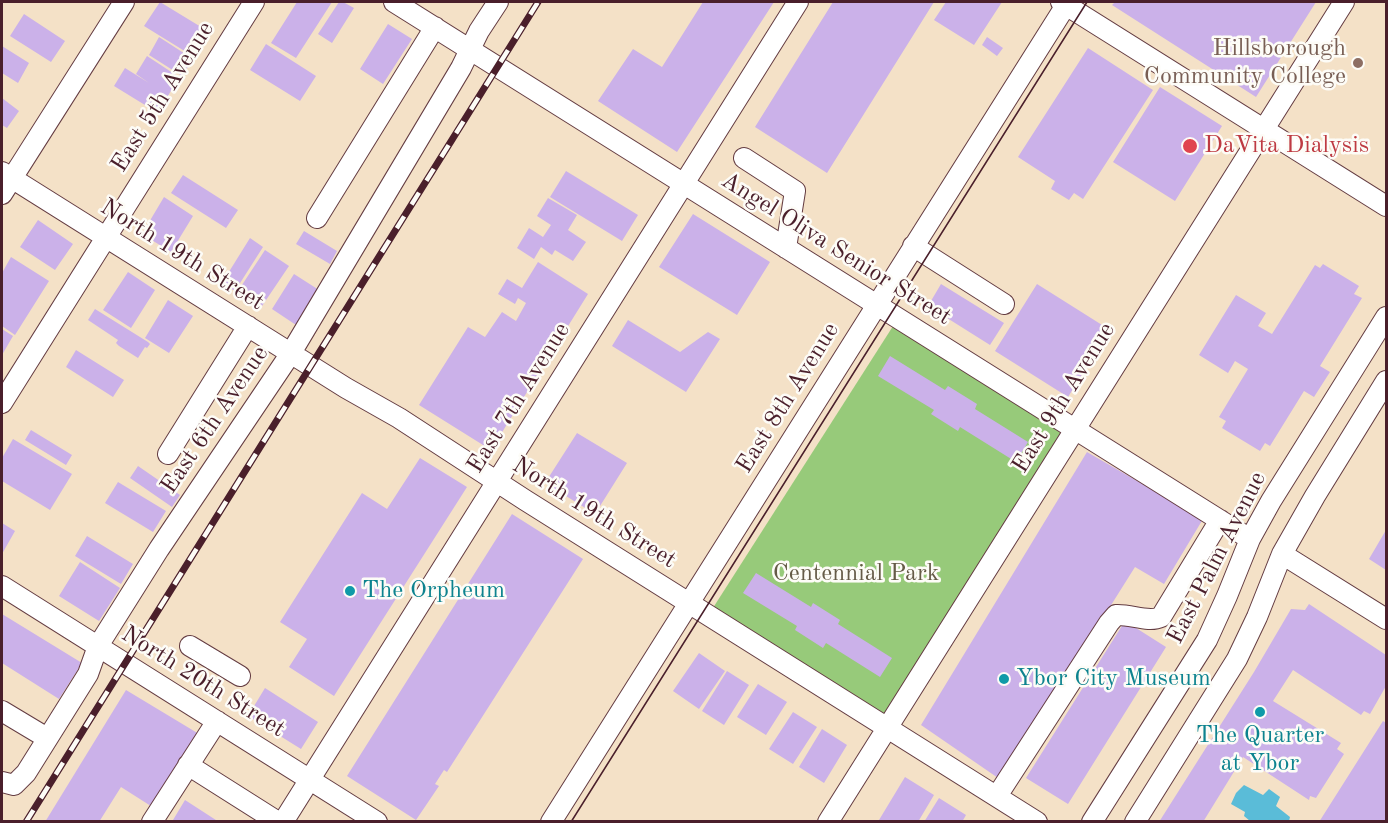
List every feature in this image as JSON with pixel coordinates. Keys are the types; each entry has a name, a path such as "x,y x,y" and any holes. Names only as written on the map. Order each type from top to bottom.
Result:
{"street":[{"path":"5,181 124,2"},
{"name":"East 5th Avenue","path":"2,403 254,2"},
{"name":"Angel Oliva Senior Street","path":"394,2 1250,538"},
{"name":"East 6th Avenue","path":"2,782 14,785 21,781 88,674 98,646 166,539 291,353 498,2"},
{"name":"East 7th Avenue","path":"283,822 798,2"},
{"name":"East 9th Avenue","path":"828,822 1344,2"},
{"path":"1065,3 1386,206"},
{"name":"East 8th Avenue","path":"551,822 1065,3"},
{"path":"317,218 435,27"},
{"path":"744,158 795,191 786,248"},
{"name":"North 19th Street","path":"5,181 106,237 399,418 496,482 1037,822"},
{"path":"914,246 1004,304"},
{"name":"East Palm Avenue","path":"1092,822 1207,640 1250,538 1386,317"},
{"path":"168,454 248,326"},
{"path":"1135,822 1237,659 1282,554 1386,381"},
{"path":"996,796 1109,623 1116,615 1154,620 1161,617 1220,520"},
{"path":"1282,554 1386,619"},
{"name":"North 20th Street","path":"5,596 98,646 377,822"},
{"path":"190,646 240,676"},
{"path":"2,711 48,738"},
{"path":"152,822 217,721"},
{"path":"188,765 278,822"}],"green space":[{"name":"Centennial Park","path":"895,323 1067,429 884,723 711,611"}],"water":[{"path":"1244,785 1263,795 1269,789 1280,797 1276,806 1290,817 1289,821 1250,821 1244,816 1245,812 1231,804 1236,793"}],"building":[{"path":"160,2 206,30 191,55 144,26"},
{"path":"297,2 332,2 296,58 271,43"},
{"path":"339,2 354,8 332,43 318,34"},
{"path":"703,2 774,2 677,152 598,101 633,49 662,67"},
{"path":"833,2 934,2 827,173 755,127"},
{"path":"946,2 1002,2 974,45 934,20"},
{"path":"1115,2 1316,2 1256,97 1112,5"},
{"path":"24,14 65,41 51,62 10,36"},
{"path":"388,24 412,39 383,84 360,69"},
{"path":"159,37 193,59 182,76 149,55"},
{"path":"987,37 1003,48 997,56 982,45"},
{"path":"266,44 316,76 300,101 250,70"},
{"path":"2,46 29,63 18,83 2,73"},
{"path":"1088,48 1153,90 1083,199 1074,193 1069,200 1051,189 1055,181 1018,157"},
{"path":"147,56 179,77 158,113 114,86 125,68 149,83 136,74"},
{"path":"1160,87 1222,126 1175,201 1113,162"},
{"path":"2,98 19,111 7,128 2,125"},
{"path":"566,171 638,215 622,241 550,197"},
{"path":"183,175 238,210 226,228 171,193"},
{"path":"164,197 193,216 171,252 142,234"},
{"path":"548,198 577,215 568,230 586,242 573,261 555,250 552,255 541,247 534,259 517,248 529,228 543,237 551,225 537,216"},
{"path":"693,214 770,262 737,315 659,267"},
{"path":"38,220 73,244 55,270 20,247"},
{"path":"304,231 337,251 330,264 296,244"},
{"path":"250,238 263,247 235,291 222,283"},
{"path":"265,250 289,266 260,309 236,294"},
{"path":"11,257 49,281 15,335 2,326 2,273"},
{"path":"538,262 588,294 491,450 419,405 468,327 485,337 502,312 516,321 526,303 518,298 515,304 498,294 507,279 522,288"},
{"path":"1323,264 1359,286 1354,294 1362,298 1320,366 1330,372 1314,397 1304,391 1270,446 1265,443 1260,451 1222,428 1226,421 1219,417 1248,369 1235,361 1228,373 1199,355 1236,295 1266,313 1258,326 1272,334 1315,265 1320,268"},
{"path":"128,272 155,290 131,328 103,310"},
{"path":"294,274 319,290 296,325 272,309"},
{"path":"941,284 1004,323 990,345 928,306"},
{"path":"1037,284 1110,330 1068,397 995,351"},
{"path":"168,300 193,316 169,353 145,338"},
{"path":"95,309 150,344 147,348 145,347 138,358 119,346 116,343 118,340 88,320"},
{"path":"628,320 680,352 708,332 720,339 686,392 612,346"},
{"path":"2,329 13,336 2,355"},
{"path":"76,350 124,380 113,397 66,367"},
{"path":"890,356 945,390 948,386 977,404 975,409 1028,442 1016,462 960,427 958,431 931,414 934,410 878,376"},
{"path":"31,430 72,455 66,465 25,440"},
{"path":"577,433 627,463 595,514 545,483"},
{"path":"13,439 72,474 50,510 2,481 2,458"},
{"path":"1087,452 1203,519 1164,584 1135,567 1001,780 921,725"},
{"path":"420,458 467,487 334,696 289,667 307,639 280,622 362,493 387,509"},
{"path":"138,466 180,495 172,507 130,478"},
{"path":"118,482 166,511 153,532 105,503"},
{"path":"512,514 583,559 447,772 444,770 435,784 439,786 416,820 347,776"},
{"path":"2,523 15,531 2,554"},
{"path":"1386,530 1386,570 1369,559"},
{"path":"87,536 133,564 121,584 75,556"},
{"path":"80,562 120,588 99,621 59,596"},
{"path":"756,573 811,607 813,603 840,620 838,624 892,658 880,677 826,643 823,648 795,630 797,626 743,593"},
{"name":"The Quarter at Ybor","path":"1309,604 1386,655 1386,686 1370,714 1364,711 1361,715 1293,670 1273,701 1341,743 1337,749 1344,754 1316,798 1310,796 1309,800 1243,757 1203,822 1159,822 1291,609 1305,610"},
{"path":"2,614 82,663 59,699 2,663"},
{"path":"1125,621 1166,647 1068,804 1026,778"},
{"path":"699,653 725,671 699,709 673,691"},
{"path":"727,671 749,685 724,725 702,711"},
{"path":"758,684 787,702 766,735 737,717"},
{"path":"265,688 318,722 301,749 248,716"},
{"path":"126,690 199,734 154,808 121,787 99,822 45,822"},
{"path":"793,712 817,727 793,764 769,749"},
{"path":"1383,721 1386,723 1386,822 1319,822"},
{"path":"822,729 847,745 824,783 799,767"},
{"path":"905,777 934,795 918,822 880,822 879,820"},
{"path":"939,798 966,815 962,822 924,822"},
{"path":"185,800 219,822 176,822 173,820"}],"tram line":[{"path":"571,822 1087,2"}],"railway":[{"path":"26,822 538,2"}],"place":[{"name":"Hillsborough Community College","path":"1358,63"},
{"name":"DaVita Dialysis","path":"1190,146"},
{"name":"The Orpheum","path":"350,591"},
{"name":"Ybor City Museum","path":"1004,679"},
{"name":"The Quarter at Ybor","path":"1260,712"}]}
